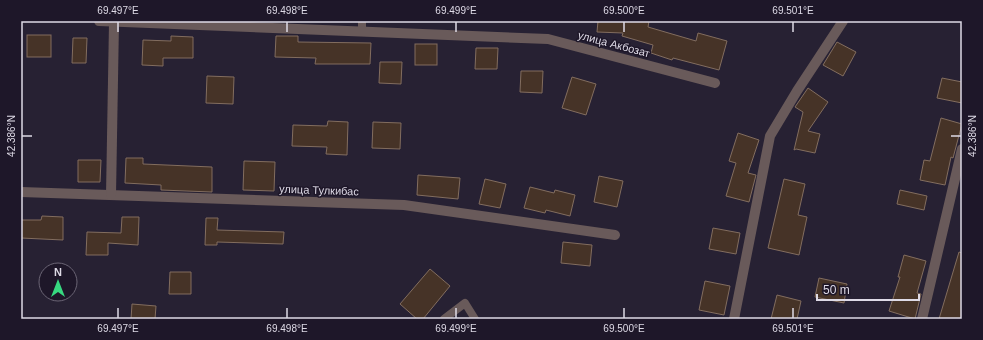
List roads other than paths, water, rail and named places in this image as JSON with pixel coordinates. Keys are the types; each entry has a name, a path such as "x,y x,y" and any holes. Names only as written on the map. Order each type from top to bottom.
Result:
{"street":[{"name":"улица Акбозат","path":"99,21 548,39 715,83"},
{"path":"734,319 770,136 797,91 843,21"},
{"path":"111,195 114,22"},
{"path":"922,319 962,149"},
{"name":"улица Тулкибас","path":"21,192 404,205 615,236"}],"lane":[{"path":"362,21 362,32"},
{"path":"444,319 465,303 475,319"}]}
